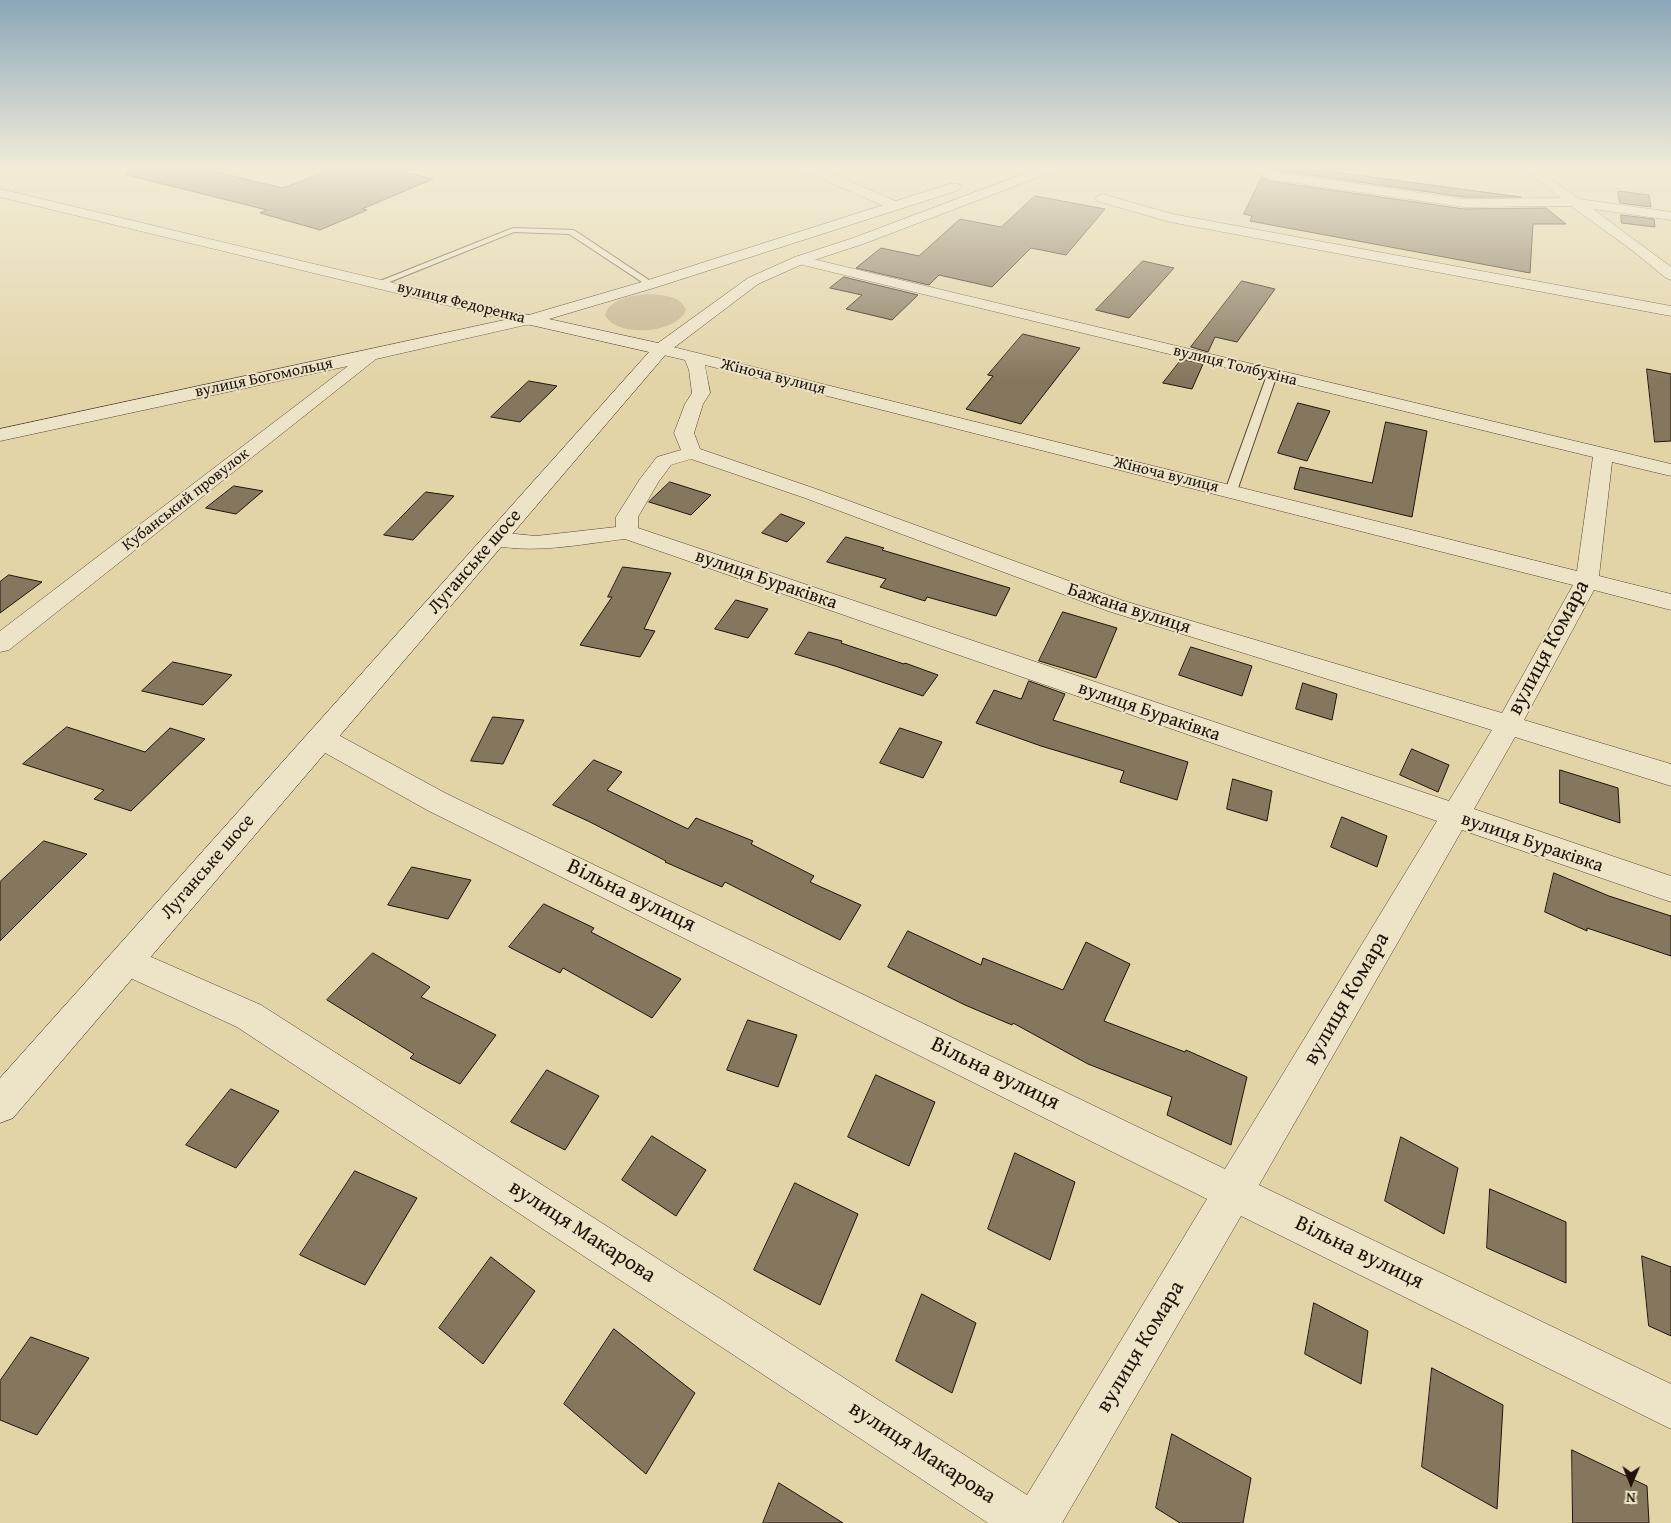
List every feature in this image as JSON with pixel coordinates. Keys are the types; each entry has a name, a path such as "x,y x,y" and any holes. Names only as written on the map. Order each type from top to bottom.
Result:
{"street":[{"name":"вулиця Федоренка","path":"186,237 528,320 661,349"},
{"path":"528,320 651,284 798,237"},
{"name":"Луганське шосе","path":"0,1106 661,349 753,281 800,260 869,237"},
{"path":"1273,237 1671,311"},
{"path":"1623,237 1671,275"},
{"name":"вулиця Толбухіна","path":"800,260 1671,470"},
{"name":"вулиця Богомольця","path":"0,435 528,320"},
{"name":"Жіноча вулиця","path":"661,349 1671,602"},
{"name":"Кубанський провулок","path":"0,644 373,355"},
{"path":"495,539 536,543 627,532 628,517 650,479 664,461 692,453 684,433 694,404 701,393 698,370 693,358"},
{"name":"Бажана вулиця","path":"692,453 812,494 1116,606 1671,775"},
{"name":"вулиця Комара","path":"1036,1523 1508,726 1587,581 1602,454"},
{"name":"вулиця Бураківка","path":"627,532 1454,817 1671,889"},
{"name":"Вільна вулиця","path":"321,738 437,802 1234,1191 1671,1407"},
{"name":"вулиця Макарова","path":"126,962 250,1016 1029,1523"}],"lane":[{"path":"379,283 495,237"},
{"path":"579,237 651,284"},
{"path":"1231,491 1272,375"}],"shaded area":[{"path":"647,294 675,299 686,310 680,318 671,324 646,330 633,330 621,327 611,322 605,315 608,309 617,301"}],"building":[{"path":"940,237 1081,237 1066,255 1031,248 992,287 939,275 929,285 856,268 881,248 919,256"},
{"path":"1337,237 1532,237 1530,273"},
{"path":"1143,261 1174,268 1129,318 1096,310"},
{"path":"844,277 918,295 892,320 846,309 862,295 830,288"},
{"path":"1242,281 1275,289 1237,342 1215,337 1208,352 1191,347"},
{"path":"1023,334 1080,348 1021,424 966,409 993,376 988,375"},
{"path":"1182,359 1203,364 1192,389 1163,383"},
{"path":"1647,369 1671,374 1671,441 1655,442"},
{"path":"529,381 557,386 520,422 491,417"},
{"path":"1298,403 1330,411 1307,461 1278,453"},
{"path":"1386,422 1427,431 1412,517 1294,489 1300,467 1372,483"},
{"path":"670,482 711,495 691,515 649,502"},
{"path":"234,486 263,491 236,514 206,508"},
{"path":"426,492 454,496 413,540 384,535"},
{"path":"781,514 805,523 787,542 762,533"},
{"path":"846,537 884,548 882,550 1010,588 996,616 927,597 925,601 880,587 886,579 827,562"},
{"path":"623,567 671,573 644,629 655,631 640,657 580,645 612,597 608,597"},
{"path":"9,575 42,582 0,613 0,582"},
{"path":"736,600 768,609 748,638 715,629"},
{"path":"1063,612 1117,628 1096,678 1039,661"},
{"path":"809,632 842,641 841,643 938,675 923,696 795,654"},
{"path":"1191,647 1252,666 1242,696 1179,675"},
{"path":"173,662 232,675 203,705 142,691"},
{"path":"1029,681 1065,694 1053,720 1188,762 1177,800 1120,782 1124,771 1041,746 976,723 994,690 1021,699"},
{"path":"1303,683 1337,694 1332,720 1296,709"},
{"path":"493,717 524,720 503,764 471,761"},
{"path":"67,727 145,752 170,728 205,739 131,811 94,799 104,790 23,764"},
{"path":"900,728 942,742 923,778 880,763"},
{"path":"1412,749 1449,765 1438,792 1400,775"},
{"path":"594,760 622,772 607,790 688,829 696,818 753,841 751,844 814,876 810,882 861,905 840,940 725,882 722,887 665,862 590,822 553,805"},
{"path":"1560,770 1618,788 1620,823 1560,803"},
{"path":"1233,779 1272,791 1267,821 1227,809"},
{"path":"1342,817 1387,836 1377,867 1331,847"},
{"path":"44,841 87,854 0,941 0,882"},
{"path":"412,867 471,880 448,919 388,905"},
{"path":"1554,873 1609,896 1671,916 1671,956 1587,928 1587,931 1545,912"},
{"path":"544,904 594,928 591,932 681,979 652,1018 563,968 560,973 509,947"},
{"path":"908,931 981,965 983,958 1063,990 1086,942 1130,964 1104,1021 1185,1052 1186,1050 1247,1077 1231,1145 1167,1115 1172,1097 1088,1064 1013,1023 1012,1025 965,1005 888,967"},
{"path":"373,953 430,987 421,997 496,1035 460,1084 410,1058 414,1054 327,1000"},
{"path":"748,1020 797,1035 778,1087 727,1070"},
{"path":"547,1070 599,1096 565,1150 511,1122"},
{"path":"876,1075 935,1102 909,1166 848,1137"},
{"path":"231,1089 279,1111 236,1168 186,1145"},
{"path":"652,1136 706,1170 676,1216 622,1180"},
{"path":"1401,1137 1458,1168 1444,1234 1385,1201"},
{"path":"1015,1153 1075,1182 1050,1260 988,1229"},
{"path":"355,1171 417,1198 365,1285 300,1255"},
{"path":"795,1183 858,1214 820,1305 754,1270"},
{"path":"1490,1189 1566,1222 1566,1283 1487,1248"},
{"path":"1642,1256 1671,1267 1671,1336 1649,1326"},
{"path":"491,1257 535,1291 483,1364 439,1328"},
{"path":"922,1294 976,1323 952,1393 896,1361"},
{"path":"1314,1303 1368,1331 1361,1384 1305,1354"},
{"path":"614,1329 695,1393 646,1474 564,1404"},
{"path":"31,1337 89,1358 37,1435 0,1420 0,1381"},
{"path":"1432,1368 1503,1405 1497,1509 1422,1467"},
{"path":"1172,1434 1251,1478 1243,1523 1180,1523 1156,1508"},
{"path":"1572,1450 1647,1486 1649,1523 1573,1523"},
{"path":"779,1483 843,1523 763,1523"}]}
